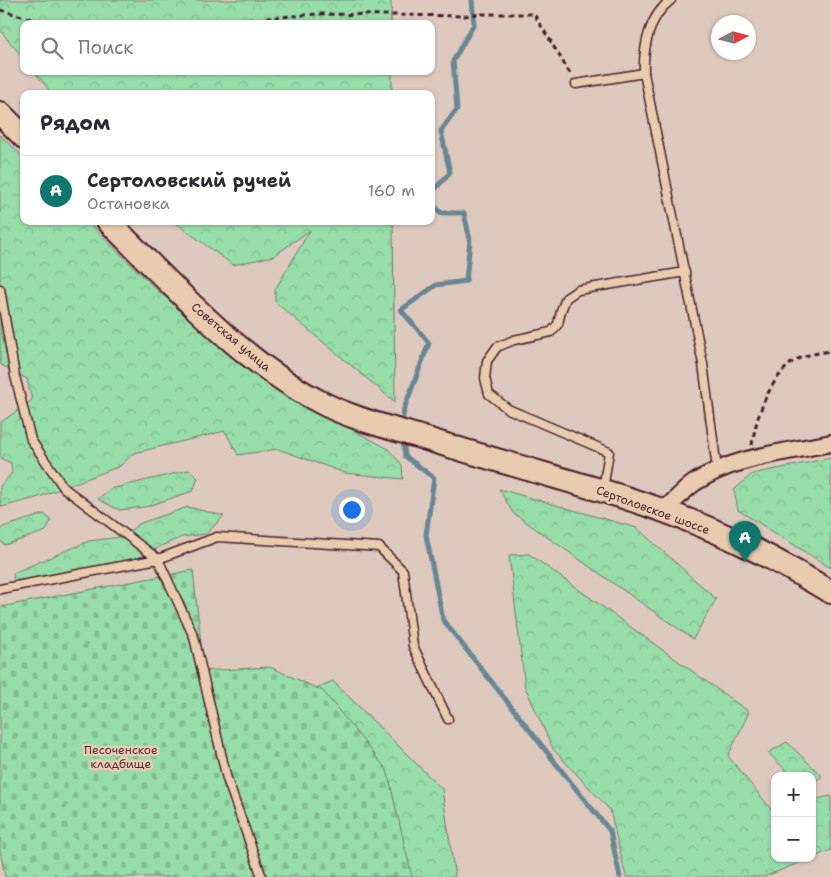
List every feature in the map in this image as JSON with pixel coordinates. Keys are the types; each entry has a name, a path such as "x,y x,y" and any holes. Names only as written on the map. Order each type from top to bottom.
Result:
{"main road":[{"path":"0,113 20,133"},
{"name":"Советская улица","path":"112,225 202,315 286,382 327,405 375,423 444,444"},
{"name":"Сертоловское шоссе","path":"444,444 603,491 663,512 752,548 831,592"}],"street":[{"path":"663,512 693,483 717,470 749,460 831,443"}],"lane":[{"path":"671,0 665,4 650,27 643,54 644,73 703,364 717,470"},
{"path":"576,84 644,73"},
{"path":"603,491 610,452 508,409 489,394 485,378 487,361 497,347 514,340 551,332 558,324 566,298 578,290 685,272"},
{"path":"0,290 15,376 31,440 64,488 158,558 194,638 227,779 262,877"},
{"path":"0,589 158,558 217,537 379,547 403,571 413,646 448,719"}],"path":[{"path":"0,10 36,20"},
{"path":"244,20 318,14 464,16 534,14 576,84"},
{"path":"749,460 754,431 770,388 791,363 810,355 831,351"}],"green space":[{"path":"0,0 391,0 391,20 20,20 20,54 0,30"},
{"path":"37,75 392,75 392,90 49,90"},
{"path":"0,135 20,154 20,225 91,225 158,291 295,400 387,448 402,465 403,479 345,473 278,449 238,455 225,431 134,453 120,466 36,498 2,507 0,486 12,473 11,463 0,458 0,423 32,400 27,379 0,364"},
{"path":"178,225 393,225 395,402 275,302 275,290 310,230 274,256 233,265"},
{"path":"831,458 831,568 738,510 734,490 752,474"},
{"path":"189,470 198,478 193,491 145,507 119,510 98,499 110,489"},
{"path":"499,489 637,528 716,599 693,639 513,513"},
{"path":"188,507 224,516 206,534 182,537 161,546 136,562 78,577 14,582 13,573 89,541 121,537 141,523"},
{"path":"44,514 51,520 46,531 5,545 0,541 0,531 3,527"},
{"path":"529,554 749,712 728,756 771,809 771,862 801,862 764,877 626,877 610,810 553,749 525,687 509,555"},
{"name":"Песоченское кладбище","path":"193,570 204,671 270,667 323,691 387,770 412,877 5,877 0,850 0,607"},
{"path":"333,681 442,789 455,877 328,877 259,712"},
{"path":"787,742 822,776 816,781 816,772 788,772 768,753"},
{"path":"831,796 831,850 816,856 816,817 816,799"}],"waterway":[{"path":"435,189 450,173 441,131 457,109 453,61 474,24 472,0"},
{"path":"402,425 404,409 429,343 401,310 436,285 466,281 470,240 464,213 441,213 435,206"},
{"path":"403,439 405,456 434,478 426,535 443,620 610,831 620,877"}],"place":[{"name":"Сертоловский ручей","path":"745,562"}]}
